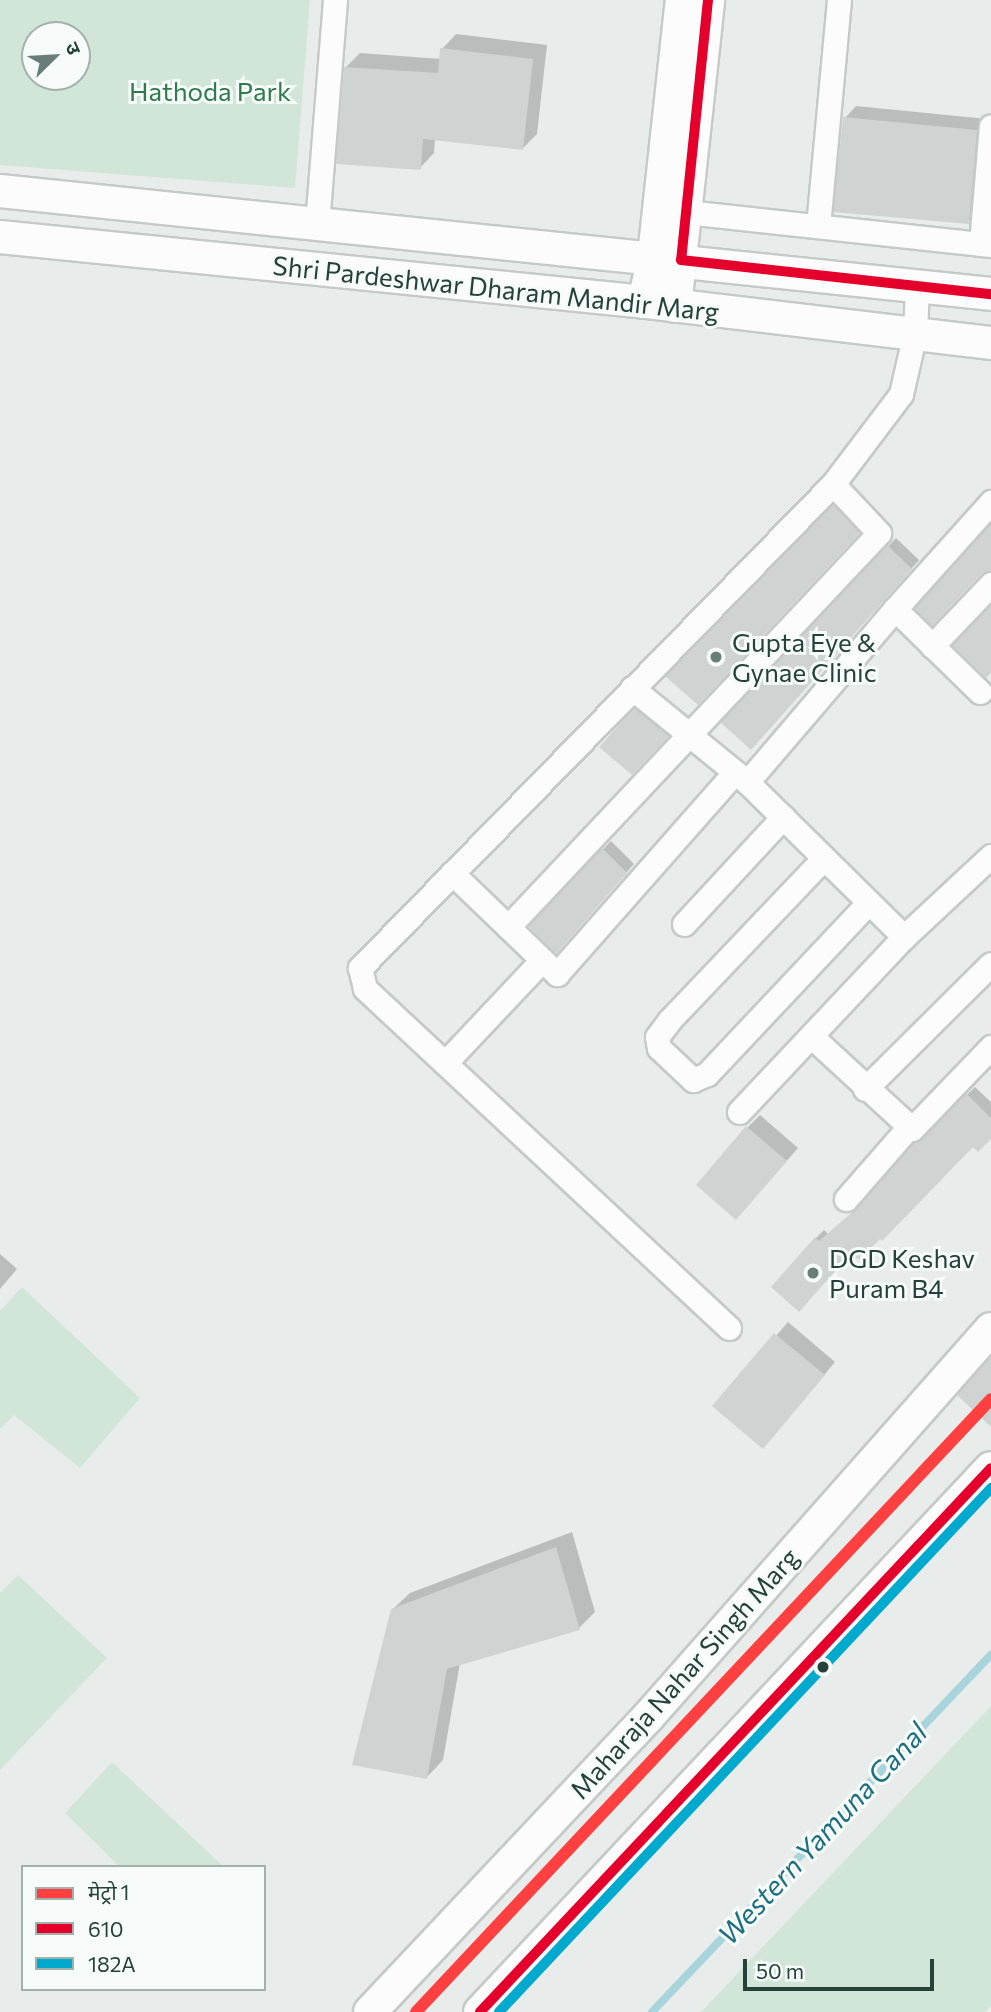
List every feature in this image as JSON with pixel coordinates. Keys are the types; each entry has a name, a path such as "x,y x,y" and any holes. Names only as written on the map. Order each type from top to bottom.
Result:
{"main road":[{"path":"675,306 667,258 682,0"},
{"path":"643,302 667,258 686,212 708,0"},
{"name":"Shri Pardeshwar Dharam Mandir Marg","path":"0,191 667,258 991,295"},
{"name":"Shri Pardeshwar Dharam Mandir Marg","path":"0,237 643,302 991,343"},
{"name":"Maharaja Nahar Singh Marg","path":"370,2012 648,1717 991,1329"},
{"path":"480,2012 991,1468"}],"street":[{"path":"317,224 335,0"},
{"path":"818,226 839,0"},
{"path":"686,212 986,244 991,127"},
{"path":"729,1328 365,988 359,968 833,484 901,394 915,333 917,287"},
{"path":"508,927 879,533 833,484"},
{"path":"452,873 541,961 557,974 565,969 991,502"},
{"path":"932,646 991,584"},
{"path":"895,609 932,646 987,692"},
{"path":"632,688 741,777 904,937"},
{"path":"684,924 783,817"},
{"path":"739,1112 904,937 991,856"},
{"path":"824,858 669,1021 657,1037 659,1048 693,1080 707,1074 869,902"},
{"path":"445,1063 541,961"},
{"path":"865,1089 991,964"},
{"path":"811,1036 908,1128"},
{"path":"846,1199 908,1128 915,1127 991,1047"}],"green space":[{"name":"Hathoda Park","path":"0,0 310,0 295,188 0,165"},
{"path":"22,1287 140,1398 80,1468 14,1415 0,1429 0,1311"},
{"path":"18,1575 107,1658 0,1770 0,1593"},
{"path":"991,1706 991,2006 985,2012 701,2012"},
{"path":"112,1762 222,1865 118,1865 65,1813"}],"building":[{"path":"440,48 533,59 523,150 423,139 421,170 336,164 344,67 438,73"},
{"path":"843,117 977,130 969,224 833,212"},
{"path":"833,504 860,533 698,705 665,676"},
{"path":"991,523 991,570 981,574 932,626 914,608"},
{"path":"887,545 912,569 751,750 720,722"},
{"path":"991,604 991,673 986,678 952,645"},
{"path":"634,708 669,736 632,775 599,747"},
{"path":"602,848 627,873 556,954 528,926"},
{"path":"966,1093 991,1118 991,1139 978,1152 973,1147 882,1241 880,1239 859,1260 851,1253 799,1312 771,1287 815,1237 819,1241 857,1208 914,1143"},
{"path":"746,1126 787,1161 736,1220 696,1185"},
{"path":"774,1333 825,1375 763,1449 712,1406"},
{"path":"991,1357 991,1427 957,1395"},
{"path":"556,1547 580,1630 447,1669 427,1779 352,1765 391,1609"}],"waterway":[{"name":"Western Yamuna Canal","path":"652,2012 991,1655"}],"metro line":[{"name":"1","path":"416,2012 991,1399"}],"transit line":[{"name":"610","path":"708,0 681,260 991,294"},
{"name":"610","path":"480,2012 991,1468"},
{"name":"182A","path":"499,2012 991,1488"}],"place":[{"name":"Gupta Eye & Gynae Clinic","path":"716,657"},
{"name":"DGD Keshav Puram B4","path":"813,1273"}]}
